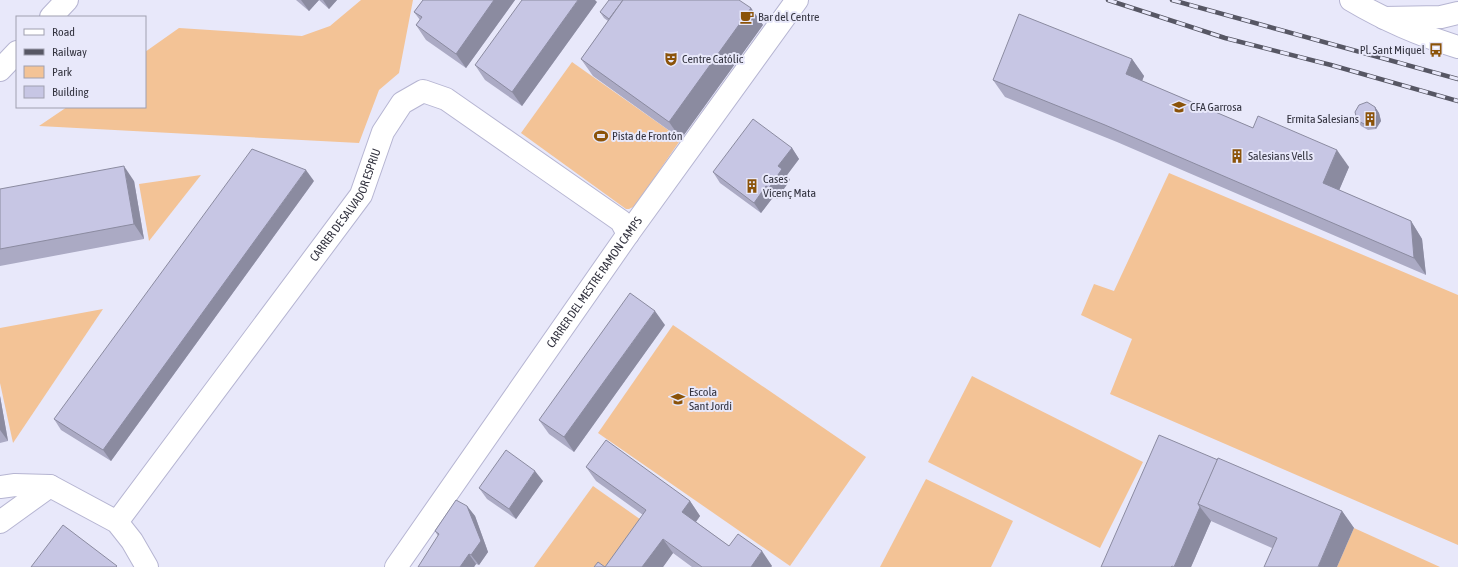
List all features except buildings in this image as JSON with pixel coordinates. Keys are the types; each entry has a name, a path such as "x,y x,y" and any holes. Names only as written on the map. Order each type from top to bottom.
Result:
{"street":[{"path":"52,16 67,0"},
{"name":"CARRER DEL MESTRE RAMON CAMPS","path":"396,567 628,234 797,0"},
{"path":"1351,0 1384,18 1440,42 1458,47"},
{"path":"1384,18 1441,17 1458,13"},
{"path":"0,70 16,53"},
{"name":"CARRER DE SALVADOR ESPRIU","path":"117,522 361,195 383,132 402,103 423,92 446,99 621,221 628,234"},
{"path":"0,487 15,485 50,486 117,522 132,541 147,567"},
{"path":"0,522 50,486"}],"green space":[{"path":"361,0 413,0 399,73 379,90 359,143 39,126 66,108 146,108 146,51 179,28 302,36 330,26"},
{"name":"Pista de Frontón","path":"572,62 681,139 635,206 629,209 626,209 521,133"},
{"path":"1169,173 1458,295 1458,545 1110,394 1132,339 1081,315 1094,284 1114,291"},
{"path":"201,175 149,241 139,184"},
{"path":"103,309 13,443 0,383 0,328"},
{"path":"673,325 866,457 790,566 598,433"},
{"path":"972,376 1143,462 1100,548 928,462"},
{"path":"926,479 1013,521 991,567 880,567"},
{"path":"593,486 644,522 611,567 534,567"},
{"path":"1354,528 1440,567 1337,567"}],"railway":[{"path":"1108,0 1225,38 1331,65 1458,101"},
{"path":"1172,0 1458,79"}],"place":[{"name":"Bar del Centre","path":"747,17"},
{"name":"Pl. Sant Miquel","path":"1436,50"},
{"name":"Centre Católic","path":"671,59"},
{"name":"CFA Garrosa","path":"1179,107"},
{"name":"Ermita Salesians","path":"1370,119"},
{"name":"Pista de Frontón","path":"601,136"},
{"name":"Salesians Vells","path":"1237,156"},
{"name":"Cases Vicenç Mata","path":"752,186"},
{"name":"Escola Sant Jordi","path":"678,399"}]}
